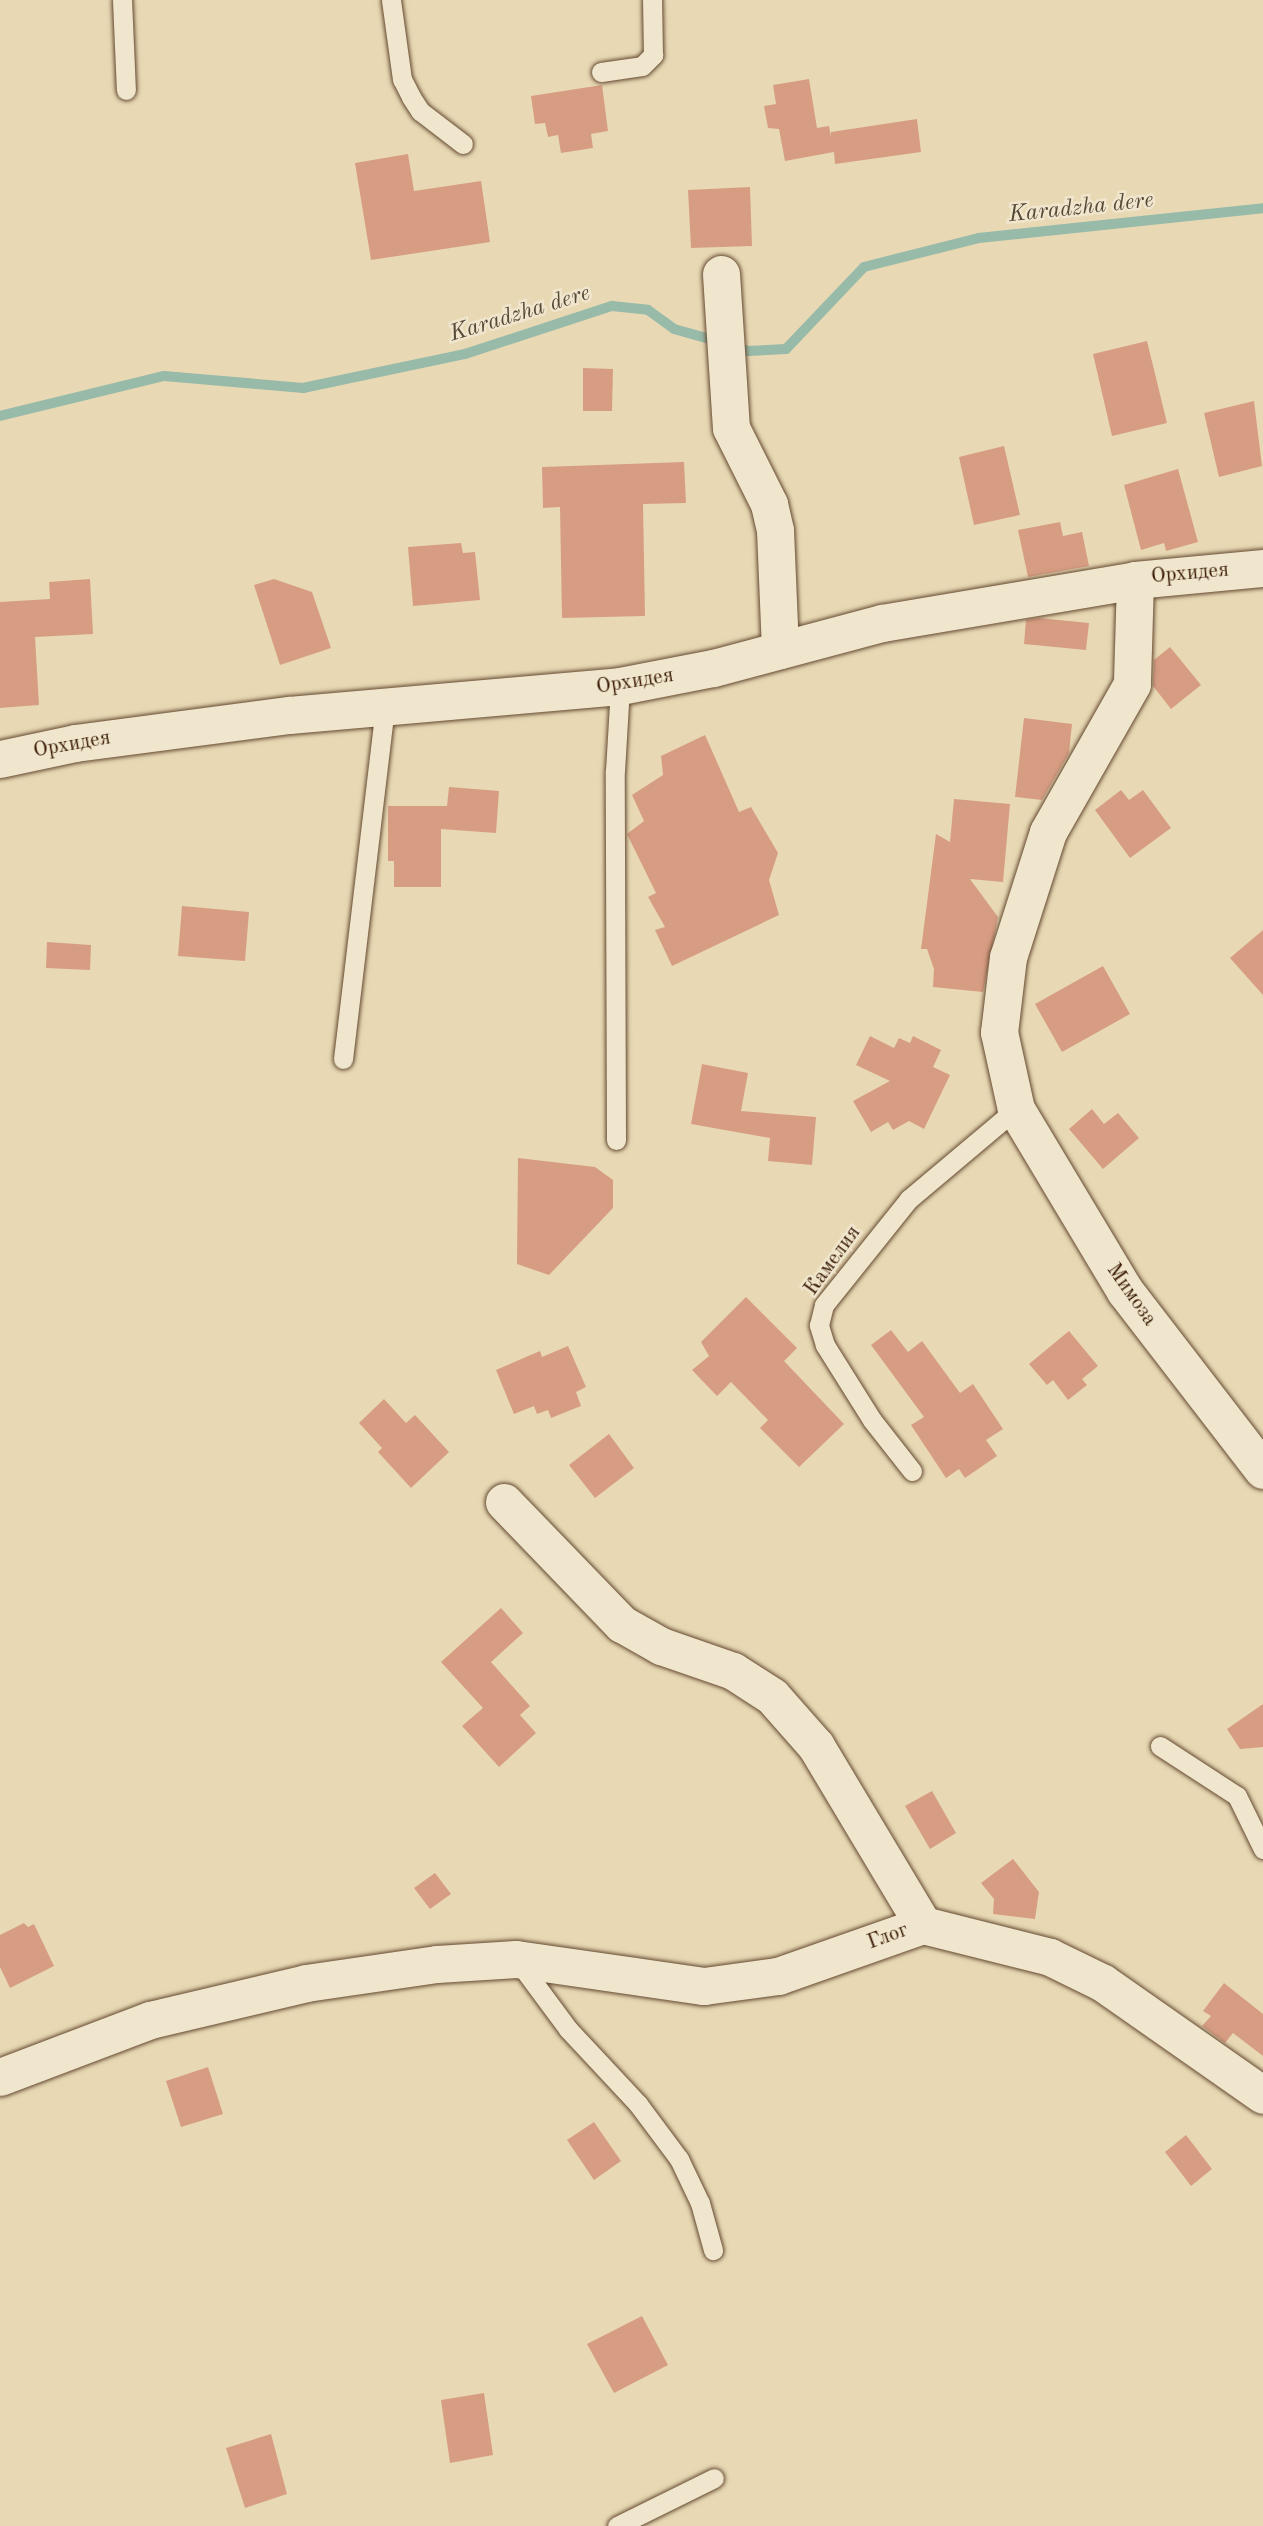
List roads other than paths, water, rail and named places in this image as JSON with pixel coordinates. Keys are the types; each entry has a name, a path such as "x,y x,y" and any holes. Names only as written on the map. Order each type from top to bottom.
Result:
{"street":[{"path":"721,274 730,428 769,503 775,530 780,650"},
{"name":"Орхидея","path":"0,759 75,743 236,722 620,686 780,650 882,623 1135,580 1263,568"},
{"name":"Мимоза","path":"1135,580 1132,684 1048,832 1008,957 999,1032 1016,1109 1125,1290 1263,1470"},
{"path":"504,1502 622,1624 661,1646 733,1671 772,1696 816,1746 923,1925"},
{"name":"Глог","path":"0,2077 150,2020 306,1983 438,1964 516,1959 704,1986 778,1976 923,1925 1051,1957 1103,1983 1263,2095"}],"lane":[{"path":"122,0 126,90"},
{"path":"391,0 402,79 411,97 420,111 463,144"},
{"path":"601,72 642,66 653,55 657,46 652,0"},
{"path":"616,1140 614,771 620,686"},
{"path":"343,1059 385,709"},
{"name":"Камелия","path":"912,1471 872,1420 825,1345 819,1325 824,1305 909,1199 1016,1109"},
{"path":"1160,1746 1237,1796 1263,1849"},
{"path":"516,1959 568,2029 638,2104 679,2159 700,2203 713,2250"},
{"path":"617,2526 714,2478"}],"waterway":[{"name":"Karadzha dere","path":"735,347 748,351 786,349 864,267 979,238 1263,208"},
{"name":"Karadzha dere","path":"0,416 164,376 303,388 465,354 612,306 648,310 674,329 717,341"}]}
